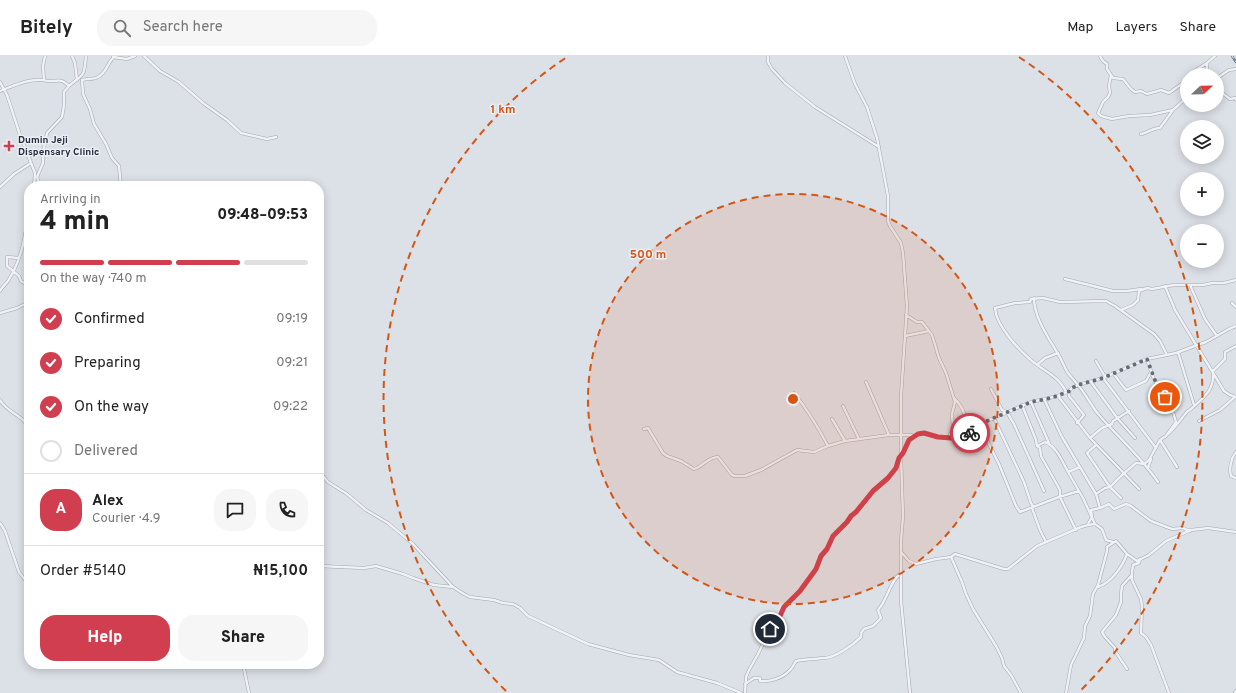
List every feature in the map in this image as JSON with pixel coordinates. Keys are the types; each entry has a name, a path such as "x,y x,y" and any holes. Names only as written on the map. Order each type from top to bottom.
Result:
{"street":[{"path":"44,80 43,66 45,56"},
{"path":"72,56 75,63 77,80"},
{"path":"37,177 43,163 43,153 47,133 62,117 64,92 69,86 81,78 85,69 86,56"},
{"path":"77,80 97,78 104,73 109,61 114,57 127,60 135,56"},
{"path":"144,56 160,71 179,82 202,103 227,120 241,133 267,139 276,138"},
{"path":"768,56 768,62 772,69 785,83 815,107 879,148"},
{"path":"845,56 855,84 867,107 879,144 888,196 888,220 901,244 903,253 906,315 901,396 903,516 901,601 910,693"},
{"path":"1100,56 1107,64 1107,69 1111,75 1115,79 1123,79 1135,92 1142,91 1145,94 1161,90 1169,93 1180,85"},
{"path":"1199,68 1215,56"},
{"path":"1206,68 1207,63"},
{"path":"1224,74 1229,70 1236,69"},
{"path":"1111,75 1109,86 1110,93 1108,98 1103,102 1098,113 1102,116 1112,119 1150,115 1173,110"},
{"path":"0,91 26,81 49,81 59,79 64,81 69,86"},
{"path":"82,80 84,97 90,109 94,124 106,144 112,158 118,166 120,181"},
{"path":"0,82 4,89 38,181"},
{"path":"1224,94 1230,99 1235,98 1236,100"},
{"path":"1141,134 1146,133 1153,128 1160,128 1173,110 1180,104"},
{"path":"0,187 14,174 32,163"},
{"path":"35,181 36,173"},
{"path":"0,291 8,280 24,244"},
{"path":"19,258 7,257 7,266 19,276 21,281 24,283"},
{"path":"1065,279 1113,291 1148,288 1152,289 1165,286 1203,285 1212,282 1224,283 1236,280"},
{"path":"1190,285 1205,319 1216,336"},
{"path":"1165,286 1175,310 1194,343 1198,345 1224,391 1230,396 1236,397"},
{"path":"1121,310 1133,305 1138,300 1139,291 1148,288"},
{"path":"1034,298 1037,314 1068,373 1098,414 1148,468 1158,482"},
{"path":"1077,423 1084,415 1069,396 1068,391 1060,381 1019,349 1004,332 995,310 996,308 1030,302 1030,299 1034,298 1043,298 1060,302 1106,301 1154,334 1160,341 1167,355"},
{"path":"1232,303 1236,307"},
{"path":"0,312 17,308 24,304"},
{"path":"906,315 917,322 922,322 932,335 939,358 946,373 955,402 952,423 953,429 948,438"},
{"path":"745,693 746,677 751,665 770,629 780,616 784,607 800,591 816,569 821,556 827,549 833,536 856,512 873,491 888,478 896,468 899,458 901,457 909,440 914,436 924,433 948,438 968,433 986,422 1022,405 1058,396 1078,385 1103,378 1147,359 1178,352 1198,345 1229,328 1236,326"},
{"path":"905,336 929,331"},
{"path":"1144,464 1160,440 1177,426 1179,420 1194,405 1207,395 1213,382 1213,371 1225,359 1225,352 1236,346"},
{"path":"1178,352 1194,405"},
{"path":"1038,365 1045,358 1058,353"},
{"path":"1147,359 1156,383 1179,420"},
{"path":"1096,361 1104,375 1107,376"},
{"path":"1113,373 1126,390 1146,381 1151,372"},
{"path":"1103,378 1156,448"},
{"path":"866,382 889,435"},
{"path":"1091,382 1118,419 1135,438"},
{"path":"991,389 1002,410 1007,412 1014,424 1044,491"},
{"path":"794,393 814,419 828,446"},
{"path":"1058,396 1077,423 1096,445 1139,489"},
{"path":"1165,397 1173,412 1176,422 1166,436"},
{"path":"1199,421 1220,410 1236,397"},
{"path":"954,398 961,405 966,417 968,433"},
{"path":"1044,399 1062,437 1096,494 1100,508"},
{"path":"0,400 9,412 22,419 24,422"},
{"path":"1031,402 1049,444 1057,453 1096,524 1102,529 1106,540 1112,542 1116,541"},
{"path":"1022,405 1037,446 1040,448 1041,456 1060,490 1060,497 1076,530"},
{"path":"843,406 859,439"},
{"path":"1090,438 1102,428 1129,411"},
{"path":"994,418 1024,482 1033,506 1079,491"},
{"path":"832,419 845,441"},
{"path":"986,422 981,428 1020,512 1046,502"},
{"path":"644,429 648,428 663,453 667,456 681,461 694,469 711,458 718,457 729,472 735,476 745,476 761,470 797,450 814,452 845,441 889,435 914,436"},
{"path":"1160,440 1177,467"},
{"path":"1037,446 1045,442 1049,444"},
{"path":"1096,445 1087,453 1110,487 1121,498"},
{"path":"1236,452 1230,468 1231,476 1236,478"},
{"path":"1148,468 1152,454"},
{"path":"1096,494 1105,488 1110,487 1136,463 1144,464"},
{"path":"1068,472 1080,467"},
{"path":"324,477 328,482 347,494 366,510 388,523 413,544 453,587 466,596 513,604 520,608 528,616 588,644 629,655 659,660 678,672 717,683 741,693"},
{"path":"1028,499 1046,542"},
{"path":"1088,525 1092,517 1091,510 1109,504 1114,508 1126,504 1151,521 1172,529 1183,528 1190,531"},
{"path":"0,523 5,531 19,572 24,578"},
{"path":"901,552 909,561 916,564 936,559 951,558 955,554 958,554 1008,569 1037,546 1088,525 1096,524"},
{"path":"1116,541 1127,554 1137,561 1149,555 1166,541 1190,531 1208,528 1236,532"},
{"path":"1066,693 1071,665 1084,638 1085,626 1090,616 1093,594 1098,587 1108,551 1107,547 1116,541"},
{"path":"1098,587 1106,583 1120,569 1127,554"},
{"path":"951,558 955,563 966,594 996,646 1004,666 1012,675 1021,693"},
{"path":"1140,559 1138,563 1133,565 1131,576 1142,607 1141,633 1146,637 1151,645 1169,693"},
{"path":"324,566 364,568 376,566 434,585 453,587"},
{"path":"745,684 754,678 760,678 760,681 768,682 775,680 790,670 796,662 809,658 825,658 832,656 854,644 861,637 861,633 864,629 873,626 881,618 878,610 882,606 894,579 901,573"},
{"path":"1127,669 1115,651 1115,648 1102,632 1116,615 1121,602 1122,586 1131,576"},
{"path":"244,669 249,693"}],"shaded area":[{"name":"Dumin Jeji Dispensary Clinic","path":"10,142 14,148 11,148 12,151 6,153 4,144"}],"railway":[{"path":"1232,56 1236,62"}],"way so far":[{"path":"970,433 987,421 1031,402 1051,398 1070,391 1078,385 1103,378 1147,359 1156,383 1165,397"}],"place":[{"name":"Dumin Jeji Dispensary Clinic","path":"9,146"}],"route":[{"path":"770,629 780,616 784,607 800,591 816,569 821,556 829,546 835,533 844,526 873,491 888,478 896,468 899,458 909,440 918,434 924,433 932,434 938,437 951,438 970,433"}]}
